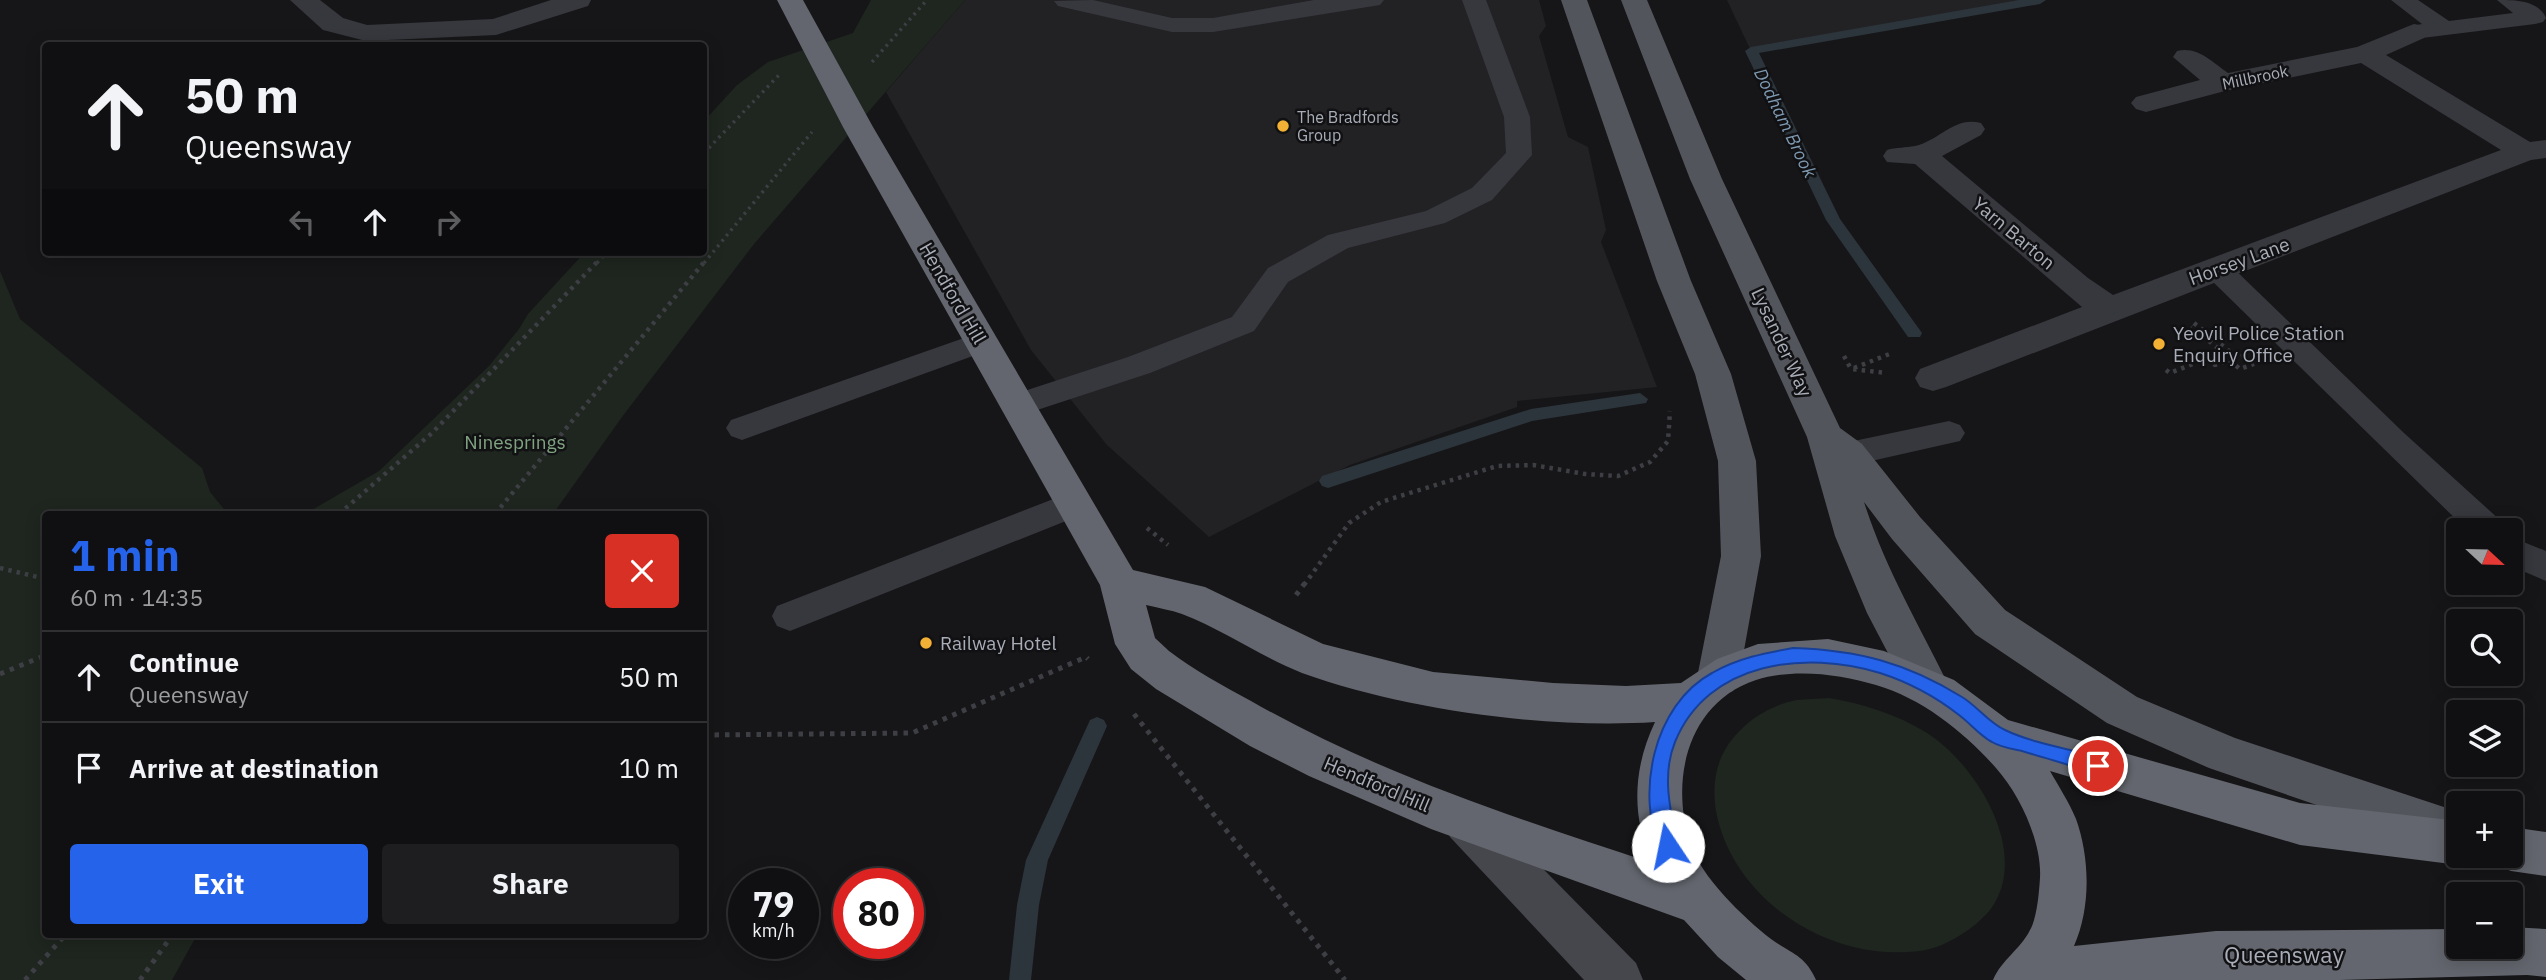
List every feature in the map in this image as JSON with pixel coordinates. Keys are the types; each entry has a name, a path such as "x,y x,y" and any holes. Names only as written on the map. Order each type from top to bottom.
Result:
{"highway":[{"name":"Hendford Hill","path":"790,0 858,127 1120,583 1138,648 1157,665 1246,722 1336,767 1466,822 1699,902"},
{"path":"1120,583 1190,599 1314,659 1433,690 1626,705 1704,690 1753,662 1793,655 1837,657 1882,666 1926,684 1963,708 1998,736 2035,783 2059,834 2065,886 2054,936 2021,978"},
{"path":"1704,690 1665,742 1658,792 1668,846 1699,902 1735,941 1784,978"},
{"path":"1998,736 2300,824 2446,841"},
{"path":"2523,851 2546,854"},
{"name":"Queensway","path":"2021,978 2216,955 2337,956 2527,951 2546,953"}],"main road":[{"path":"1574,0 1674,281 1713,374 1737,461 1741,556 1704,690"},
{"name":"Lysander Way","path":"1634,0 1706,179 1838,445 1855,536 1888,613 1926,684"},
{"path":"1838,445 1906,528 1990,622 2122,709 2225,754 2446,829"}],"street":[{"path":"303,0 332,24 366,33 488,36 578,0"},
{"name":"Millbrook","path":"2146,103 2223,83 2365,54 2414,32"},
{"path":"2365,54 2536,151"},
{"path":"2187,57 2223,83"},
{"name":"Yarn Barton","path":"1970,129 1909,155 2076,286 2108,307"},
{"name":"Horsey Lane","path":"1933,378 2108,307 2218,270 2536,151"},
{"path":"1466,822 1618,980"}],"lane":[{"path":"1066,1 1124,16 1186,25 1213,25 1325,5 1371,0"},
{"path":"1017,405 1139,365 1244,324 1278,275 1338,241 1435,217 1482,194 1519,155 1517,117 1474,0"},
{"path":"2403,0 2445,29"},
{"path":"2414,32 2535,17 2509,0"},
{"path":"2218,270 2476,518"},
{"path":"742,428 981,342"},
{"path":"1838,445 1949,433"},
{"path":"790,617 1074,504"},
{"path":"2524,556 2546,567"}],"path":[{"path":"866,68 927,0"},
{"path":"707,150 785,68"},
{"path":"497,511 813,130"},
{"path":"342,511 432,433 603,256"},
{"path":"2192,321 2238,358 2249,355 2240,347"},
{"path":"2166,370 2170,373 2223,352 2186,323"},
{"path":"1838,346 1851,369 1933,378"},
{"path":"2207,359 2215,365 2229,360"},
{"path":"1264,637 1349,523 1381,502 1497,466 1533,465 1586,474 1618,476 1650,462 1668,440 1671,413 1668,402"},
{"path":"1146,527 1176,550"},
{"path":"0,568 42,578"},
{"path":"0,674 42,657"},
{"path":"707,735 912,733 1086,657 1094,667"},
{"path":"1157,665 1119,695 1345,980"},
{"path":"25,980 62,938"},
{"path":"141,980 170,938"}],"shaded area":[{"path":"965,0 1539,0 1546,26 1539,36 1568,137 1588,147 1606,230 1601,242 1657,387 1517,401 1517,407 1350,465 1209,537 1107,445 1031,350 886,92"},
{"path":"1727,0 2040,0 1751,51"}],"green space":[{"name":"Ninesprings","path":"871,0 965,0 754,244 622,417 555,511 310,511 379,471 489,366 528,314 581,256 707,256 707,118 737,85 768,62 853,33"},
{"path":"0,271 20,319 202,468 210,492 226,511 42,511 42,938 195,938 172,980 0,980"},
{"path":"1829,698 1880,711 1927,733 1946,747 1964,766 1993,813 2002,838 2005,863 2001,888 1990,910 1981,920 1954,939 1934,948 1902,952 1858,948 1830,940 1779,911 1740,869 1726,844 1714,795 1716,774 1722,755 1734,737 1747,724 1770,709 1797,700"}],"waterway":[{"name":"Dodham Brook","path":"1914,333 1833,220 1751,51 2040,0"},
{"path":"1328,481 1531,415 1640,399"},
{"name":"Dodham Brook","path":"1020,980 1028,905 1037,860 1097,726"}],"place":[{"name":"The Bradfords Group","path":"1283,126"},
{"name":"Yeovil Police Station Enquiry Office","path":"2159,344"},
{"name":"Railway Hotel","path":"926,643"}],"route":[{"path":"1668,846 1658,792 1665,742 1690,701 1702,689 1718,678 1753,662 1793,655 1837,657 1882,666 1926,684 1963,708 1998,736 2098,766"}]}
